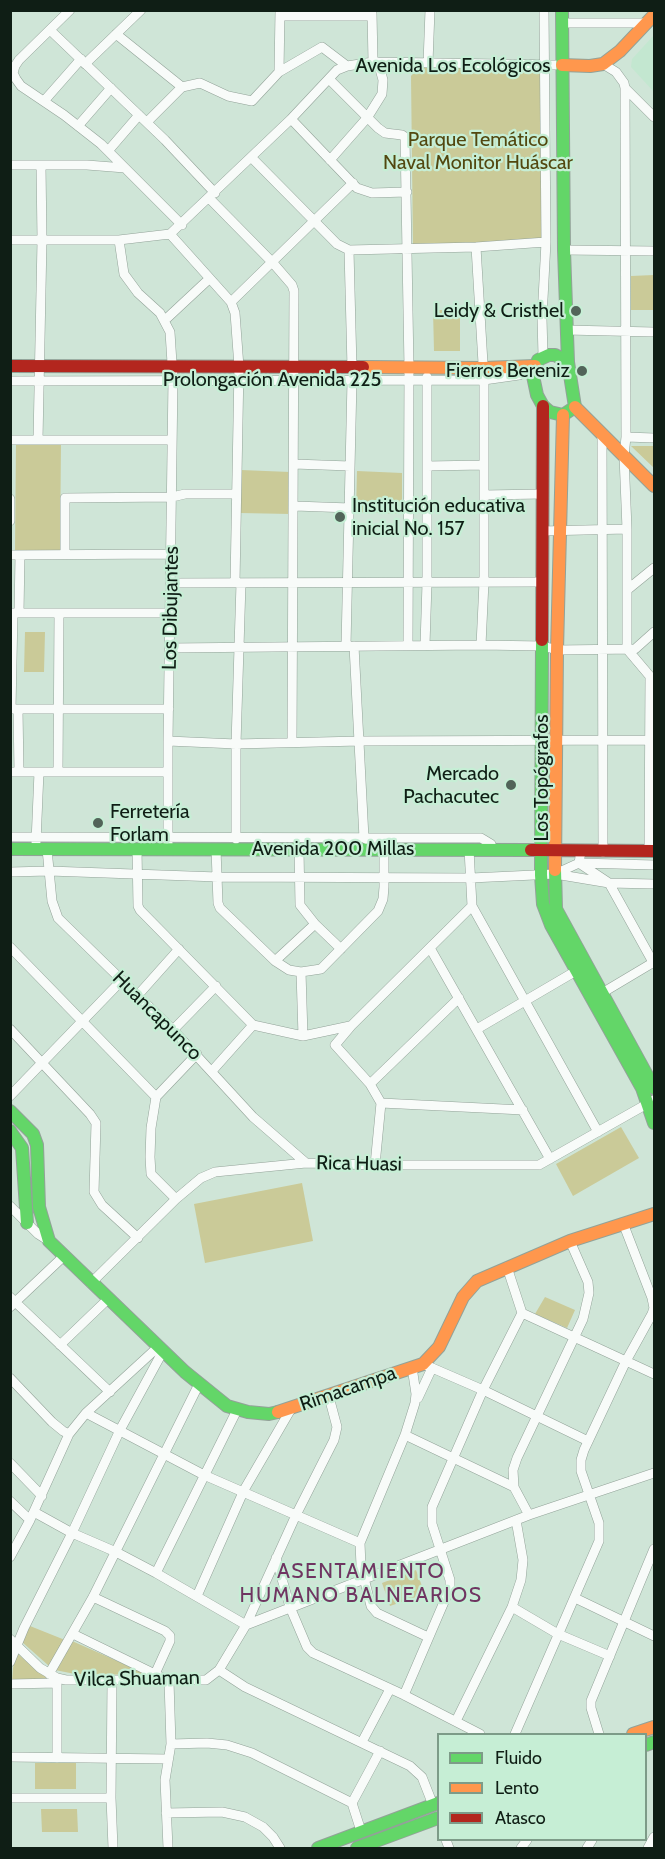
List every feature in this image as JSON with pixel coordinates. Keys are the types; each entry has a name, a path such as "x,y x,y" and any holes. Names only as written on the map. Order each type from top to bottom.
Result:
{"main road":[{"path":"562,17 566,330 575,406 654,486"},
{"path":"603,64 614,57 651,19"},
{"name":"Avenida Los Ecológicos","path":"562,65 603,64"},
{"path":"566,330 556,348 532,367 537,395 543,406 550,412 563,415 575,406"},
{"path":"546,356 555,355 568,362"},
{"name":"Prolongación Avenida 225","path":"10,366 173,373 239,367 294,374 484,374 532,367"},
{"name":"Los Topógrafos","path":"543,406 542,740 548,850 555,874 556,909 642,1089 651,1102 654,1123"},
{"name":"Los Topógrafos","path":"563,415 556,740 548,850 541,875 545,913 576,971 597,996 654,1088"},
{"name":"Avenida 200 Millas","path":"10,849 40,845 137,849 168,844 216,849 548,850 580,857 603,852 652,851"},
{"path":"10,1111 33,1134 37,1145 39,1207 49,1241"},
{"path":"10,1131 22,1148 27,1223"},
{"path":"423,1366 439,1347 456,1310 477,1281 570,1241 654,1214"},
{"name":"Rimacampa","path":"49,1241 160,1349 215,1398 237,1410 269,1414 291,1409 423,1366"},
{"path":"636,1733 654,1727"},
{"path":"318,1848 436,1804"},
{"path":"365,1847 437,1818"}],"street":[{"path":"70,10 60,15 50,30 19,60 14,73 21,86 78,126 108,151 182,225"},
{"path":"44,101 141,10"},
{"path":"428,63 430,10"},
{"path":"544,10 546,242 542,318 546,356"},
{"path":"279,72 280,13 372,14 375,62 384,86 382,94 367,118 330,159"},
{"path":"562,17 651,19"},
{"path":"50,30 147,122 292,285 294,291 295,506 292,742"},
{"path":"116,34 183,87"},
{"path":"147,122 183,87 200,83 228,96 252,101 279,72 322,47 347,66"},
{"name":"Avenida Los Ecológicos","path":"170,234 291,119 337,70 347,66 375,62 562,65"},
{"path":"603,64 616,72 625,88 626,437 624,456 627,530 627,649 652,679 648,740 652,851"},
{"path":"329,79 385,133 404,136 407,192 409,374 408,645"},
{"path":"78,126 111,88"},
{"path":"625,88 654,117"},
{"path":"108,151 139,115"},
{"path":"291,119 357,188 372,193 407,192"},
{"path":"252,157 337,244 349,250 408,250 546,242"},
{"path":"10,165 87,165 125,168"},
{"path":"38,440 42,240 41,166"},
{"path":"231,302 353,183"},
{"path":"10,240 119,240 170,234 231,302 236,313 239,367 236,494 240,648 236,744 236,838"},
{"path":"119,240 124,274 138,293 165,320 209,279"},
{"path":"476,247 484,374 484,582 481,645"},
{"path":"349,250 352,374 348,583 350,646 360,741 364,838"},
{"path":"564,250 654,251"},
{"name":"Los Dibujantes","path":"165,320 170,332 173,373 168,844"},
{"path":"566,330 654,332"},
{"name":"Prolongación Avenida 225","path":"10,381 173,373 238,381 294,374"},
{"path":"425,645 427,374"},
{"path":"602,434 603,852"},
{"path":"626,437 654,438"},
{"path":"10,440 172,440"},
{"path":"294,464 350,466"},
{"path":"427,466 484,465"},
{"path":"65,555 65,498 236,494"},
{"path":"484,495 542,494"},
{"path":"10,499 10,521"},
{"path":"295,506 350,508"},
{"path":"542,531 627,530"},
{"path":"168,772 15,772 14,613 15,555 171,554"},
{"path":"627,590 654,568"},
{"path":"171,583 542,582"},
{"path":"14,613 171,613"},
{"path":"58,772 59,613"},
{"path":"170,648 481,645 543,646 557,650 603,650 637,648 654,632"},
{"path":"13,709 169,709"},
{"path":"168,741 236,744 648,740"},
{"name":"Huancapunco","path":"39,772 40,845 49,871 52,901 58,918 197,1054 253,1117 306,1163"},
{"path":"10,837 40,845 168,844 236,838 481,838 491,844 492,850"},
{"path":"216,849 220,908 275,961 289,970 301,972 321,969 378,911 383,899 384,849 364,838"},
{"path":"137,849 138,906 140,910 253,1025 303,1036 351,1026"},
{"path":"299,849 300,905 315,924 341,949"},
{"path":"469,849 472,906 598,1132"},
{"path":"580,857 609,883 654,963 597,996"},
{"path":"555,874 580,857 654,865"},
{"path":"10,872 49,871 218,878 299,876 471,878 555,874 609,883 654,884"},
{"path":"375,1165 381,1103 370,1084 335,1045 351,1026 472,906"},
{"path":"275,961 315,924"},
{"path":"430,948 550,1159"},
{"path":"138,995 179,949"},
{"path":"12,952 156,1097"},
{"path":"477,1029 576,971"},
{"path":"301,972 303,1036"},
{"path":"10,1096 122,980"},
{"path":"173,1030 216,986"},
{"path":"370,1084 459,998"},
{"path":"212,1071 253,1025"},
{"path":"10,1029 43,1062 96,1123 94,1192 102,1205 138,1238"},
{"path":"176,1199 152,1174 151,1128 156,1097 197,1054"},
{"name":"Rica Huasi","path":"91,1283 176,1199 201,1178 215,1172 306,1163 539,1165 651,1102"},
{"path":"381,1103 523,1110"},
{"path":"10,1206 38,1234 49,1241"},
{"path":"516,1733 599,1541 599,1523 581,1471 581,1460 626,1361 654,1308 623,1223"},
{"path":"529,1515 514,1487 513,1470 583,1319 589,1293 588,1282 570,1241"},
{"path":"64,1256 12,1302 110,1392"},
{"path":"404,1695 450,1588 450,1580 432,1524 432,1507 483,1390 522,1313 507,1268"},
{"path":"60,1345 108,1299"},
{"path":"522,1313 654,1374"},
{"path":"10,1557 42,1496 69,1434 86,1413 160,1349"},
{"path":"10,1662 13,1642 72,1533 160,1349"},
{"path":"423,1366 483,1390 588,1441"},
{"path":"415,1403 423,1366"},
{"path":"423,1366 405,1434 360,1543 361,1566 371,1605 377,1613 428,1636"},
{"path":"10,1378 52,1422 69,1434"},
{"path":"57,1758 54,1678 73,1634 199,1384"},
{"name":"Vilca Shuaman","path":"13,1642 54,1678 76,1681 206,1680 219,1670 246,1625 336,1434 337,1427 329,1397"},
{"path":"196,1596 244,1490 291,1409"},
{"path":"156,1573 237,1410"},
{"path":"86,1413 204,1475 244,1490 360,1543"},
{"path":"405,1434 514,1487"},
{"path":"10,1463 42,1496"},
{"path":"10,1501 32,1516 116,1552 156,1573 246,1625 529,1515 654,1473"},
{"path":"456,1721 512,1607 524,1560 516,1520"},
{"path":"598,1733 591,1701 654,1549"},
{"path":"276,1558 290,1607 307,1647 313,1653 404,1695 478,1733"},
{"path":"93,1597 165,1631 170,1636 170,1641 155,1674"},
{"path":"575,1598 654,1636"},
{"path":"512,1607 558,1634 610,1656"},
{"path":"73,1634 169,1681 171,1744 165,1780 168,1848"},
{"path":"219,1670 245,1687 418,1771 436,1804"},
{"path":"10,1684 54,1678"},
{"path":"112,1681 113,1848"},
{"path":"362,1742 390,1689"},
{"path":"171,1744 226,1745 252,1753 352,1803 361,1831"},
{"path":"352,1803 380,1751"},
{"path":"10,1757 168,1759"},
{"path":"10,1798 111,1798"},
{"path":"166,1813 222,1812 245,1817 263,1827 280,1848"},
{"path":"648,1848 654,1836"}],"shaded area":[{"path":"654,35 654,92 631,67 632,59"}],"green space":[{"name":"Parque Temático Naval Monitor Huáscar","path":"418,67 536,67 543,74 542,239 413,247 411,76"},
{"path":"654,275 654,310 631,310 631,276"},
{"path":"433,310 460,310 460,351 434,351"},
{"path":"16,443 61,443 60,551 15,551"},
{"path":"631,446 654,446 654,468"},
{"path":"241,470 290,472 291,514 240,513"},
{"path":"357,471 402,473 402,514 356,512"},
{"path":"25,632 45,632 44,672 24,672"},
{"path":"621,1127 639,1158 573,1196 556,1164"},
{"path":"302,1183 313,1241 205,1263 194,1204"},
{"path":"545,1297 575,1310 567,1328 535,1314"},
{"path":"416,1570 425,1594 390,1606 382,1583"},
{"path":"30,1626 65,1640 49,1666 22,1642"},
{"path":"72,1641 149,1675 75,1674 55,1670"},
{"path":"17,1653 32,1666 54,1680 12,1682"},
{"path":"35,1763 76,1763 76,1789 35,1789"},
{"path":"41,1809 77,1809 78,1832 42,1832"}],"traffic: fast":[{"path":"562,10 564,250 568,362"},
{"path":"549,355 555,355 568,362 575,407 563,415 550,412 543,406 537,395 533,376 538,360 549,355"},
{"path":"542,640 541,875 543,904 551,925 642,1088 654,1123"},
{"path":"10,849 531,850"},
{"path":"555,870 556,909 654,1088"},
{"path":"10,1111 33,1134 37,1145 39,1207 49,1241 185,1372 227,1406 248,1412 269,1414 278,1412"},
{"path":"10,1131 22,1148 27,1223"},
{"path":"647,1745 654,1742"},
{"path":"318,1848 437,1803"},
{"path":"357,1848 437,1818"}],"traffic: slow":[{"path":"562,65 603,64 620,51 654,15"},
{"path":"363,367 535,366"},
{"path":"575,407 654,486"},
{"path":"555,870 557,650 563,415"},
{"path":"278,1412 423,1364 439,1347 463,1297 477,1281 570,1241 654,1214"},
{"path":"636,1733 654,1727"}],"traffic: jam":[{"path":"10,366 363,367"},
{"path":"542,640 543,406"},
{"path":"531,850 654,851"}],"place":[{"name":"Leidy & Cristhel","path":"576,311"},
{"name":"Fierros Bereniz","path":"582,371"},
{"name":"Institución educativa inicial No. 157","path":"340,517"},
{"name":"Mercado Pachacutec","path":"511,785"},
{"name":"Ferretería Forlam","path":"98,823"}],"district":[{"name":"ASENTAMIENTO HUMANO BALNEARIOS","path":"361,1584"}]}
